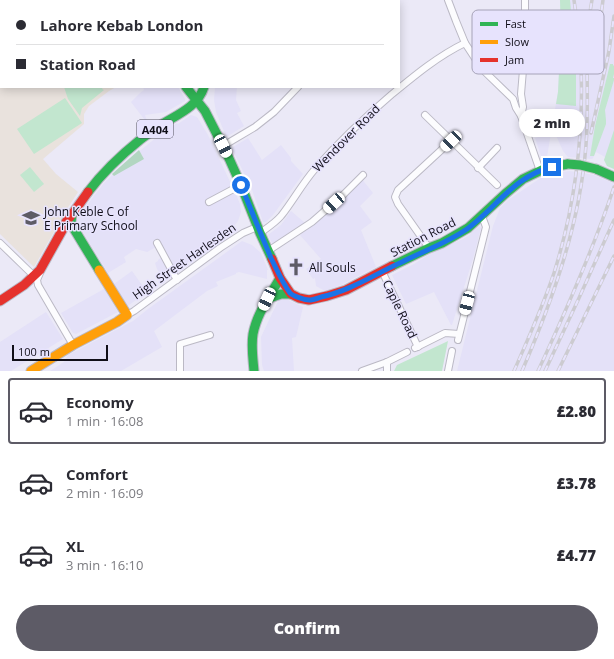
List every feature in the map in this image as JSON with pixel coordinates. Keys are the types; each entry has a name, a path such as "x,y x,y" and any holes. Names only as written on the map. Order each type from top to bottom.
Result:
{"main road":[{"path":"187,88 205,111 223,146 241,185 258,230 280,278 290,294"},
{"name":"A404","path":"0,301 24,285 37,273 65,223 72,215 78,204 97,180 116,160 153,130 189,107 201,95 204,88"},
{"name":"Station Road","path":"290,294 309,300 346,290 382,271 442,243 468,228 523,179 540,171 568,164 596,169 614,176"},
{"path":"72,215 74,229 128,315"},
{"path":"64,227 74,229"},
{"path":"254,371 252,348 255,325 267,299 280,278"},
{"path":"267,299 281,294 290,294"},
{"name":"High Street Harlesden","path":"31,371 73,345 128,315"}],"street":[{"path":"448,0 465,43 472,54"},
{"name":"Wendover Road","path":"400,87 434,62 465,43"},
{"path":"487,74 513,99 521,116 540,171"},
{"path":"521,116 523,107 521,94 523,74"},
{"path":"223,146 250,130 269,116 297,88"},
{"name":"Wendover Road","path":"258,230 271,225 280,217 307,179 332,150 399,88"},
{"path":"425,115 497,185"},
{"path":"429,248 398,204 395,197 398,190 451,141"},
{"path":"478,168 497,148"},
{"path":"268,251 312,222 363,175"},
{"path":"209,202 241,185"},
{"name":"Caple Road","path":"382,271 416,348 445,333 459,337 486,227 482,216"},
{"name":"High Street Harlesden","path":"128,315 220,248 243,233 258,230"},
{"path":"0,243 37,273 38,284 73,345"},
{"path":"157,243 177,280"},
{"path":"180,371 180,344 210,335"},
{"path":"448,371 452,351"},
{"path":"362,371 387,362 407,352"},
{"path":"387,362 387,371"}],"shaded area":[{"path":"560,0 614,0 614,169 607,166 604,160 605,157 596,152 592,159 568,157 563,151 552,126 558,92 559,74 604,74 604,10 560,10"},
{"path":"0,88 114,88 89,106 84,114 84,124 43,159 56,174 78,192 34,267 0,234"},
{"path":"143,88 179,88 185,101 166,112 145,115 148,124 131,102 144,90"},
{"path":"215,88 237,88 236,100 241,111 237,113 244,126 226,136 216,112 214,100"},
{"path":"191,115 197,117 208,135 232,186 207,199 212,204 235,192 240,204 241,212 238,221 222,237 164,280 155,263 162,257 156,247 147,252 136,249 124,257 126,262 108,273 76,221 104,183 120,167 157,137"},
{"path":"551,133 547,157 542,159 535,138"},
{"path":"248,138 262,160 281,145 291,158 291,161 303,174 273,215 266,222 263,222 251,187 232,149"},
{"path":"569,171 594,175 613,183 614,181 614,371 457,371 493,226 500,208 508,200 545,175"},
{"path":"361,178 373,193 360,206 372,222 361,230 376,267 341,285 325,291 316,286 315,278 313,279 306,269 321,259 300,235 349,192"},
{"path":"291,211 305,223 274,247 268,235 281,225"},
{"path":"479,226 481,228 473,259 452,325 434,292 406,304 392,275 435,251 463,239"},
{"path":"242,241 252,245 261,253 268,270 267,279 239,272 216,282 218,286 207,291 154,331 162,347 121,371 50,371 64,362 68,355 133,321"},
{"path":"132,271 147,292 128,306 114,284"},
{"path":"104,289 118,312 76,334 73,333 61,313"},
{"path":"284,298 303,307 296,337 292,338 294,371 264,371 262,365 261,337 278,301"},
{"path":"46,312 63,339 11,371 0,371 0,342"}],"green space":[{"path":"560,0 570,0 571,10 560,10"},
{"path":"610,64 613,64 614,66 614,80 605,110 606,124 594,156 590,156 595,126"},
{"path":"559,74 576,74 576,106 556,104"},
{"path":"64,88 102,88 104,90 82,108 80,116 68,99"},
{"path":"65,98 82,123 34,154 17,129"},
{"path":"614,130 614,169 607,166 604,160"},
{"path":"139,150 144,159 114,176 112,174"},
{"path":"30,167 44,184 34,192 20,175"},
{"path":"448,341 442,371 394,371 397,365"}],"railway":[{"path":"574,0 575,10"},
{"path":"590,10 592,0"},
{"path":"602,10 603,0"},
{"path":"604,74 614,16"},
{"path":"514,371 540,310 554,273 562,245 574,189 578,160 581,74"},
{"path":"522,371 554,289 578,204 586,145 587,74"},
{"path":"591,133 604,74"},
{"path":"538,371 579,280 614,187"},
{"path":"545,371 614,220"},
{"path":"558,371 614,256"}],"traffic: fast":[{"path":"187,88 205,111 227,154 272,259"},
{"path":"88,192 106,171 141,139 182,113 193,104 204,88"},
{"path":"392,266 442,243 468,228 523,179 546,168 568,164"},
{"path":"568,164 596,169"},
{"path":"596,169 614,177"},
{"path":"72,215 71,222 74,229 99,270"},
{"path":"254,371 252,343 255,326 264,305 280,278"},
{"path":"267,299 281,294 291,294"}],"traffic: slow":[{"path":"31,371 73,345 117,322 127,315 99,270"}],"traffic: jam":[{"path":"0,301 24,285 40,270 66,222 88,192"},
{"path":"272,259 280,278 291,294 299,298 309,300 346,290 392,266"}],"place":[{"name":"John Keble C of E Primary School","path":"31,218"},
{"name":"All Souls","path":"296,267"}],"route":[{"path":"241,185 280,278 289,290 290,294 309,300 346,290 453,237 468,228 523,179 546,168 552,167"}]}
